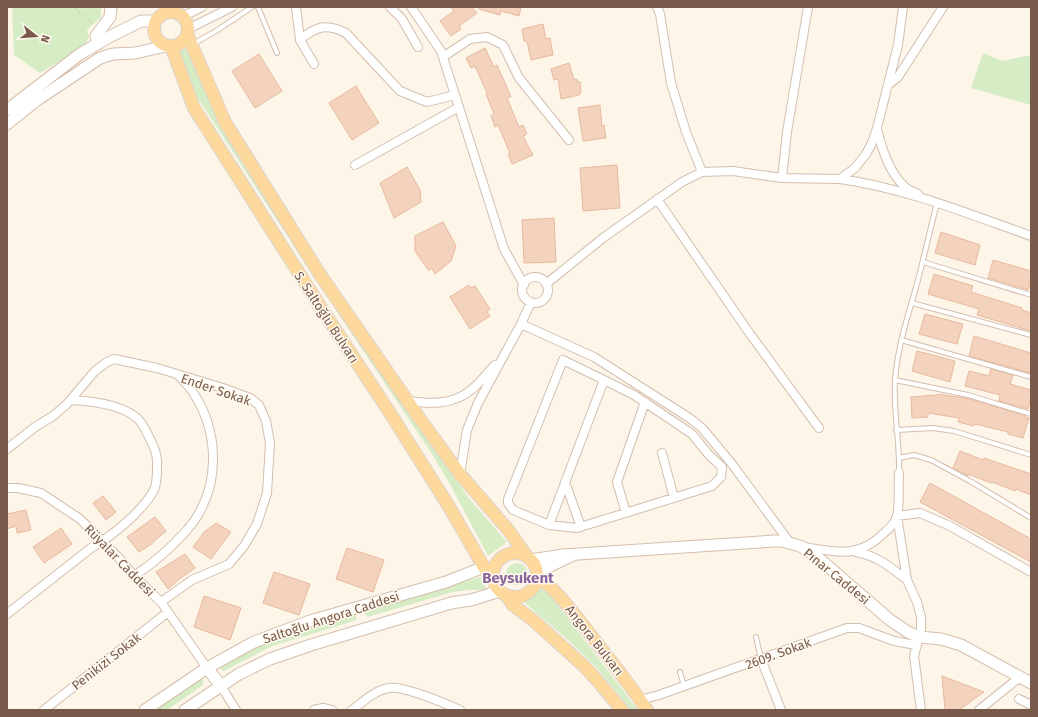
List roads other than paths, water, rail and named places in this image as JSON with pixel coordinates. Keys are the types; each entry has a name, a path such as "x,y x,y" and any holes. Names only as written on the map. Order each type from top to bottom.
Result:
{"main road":[{"path":"156,15 178,12"},
{"name":"S. Saltoğlu Bulvarı","path":"178,12 187,24 189,36 225,122 319,273 460,474 509,531 528,558"},
{"name":"S. Saltoğlu Bulvarı","path":"156,15 154,34 157,39 169,46 194,108 448,505 484,567 500,590"},
{"path":"169,46 181,43 189,36"},
{"path":"512,553 519,553 528,558 537,574 534,586 527,593 517,597 500,590 493,577 493,570 501,557 512,553"},
{"name":"Angora Bulvarı","path":"537,574 561,596 647,710"},
{"name":"Angora Bulvarı","path":"500,590 513,605 584,666 622,710"}],"street":[{"path":"98,44 96,36 110,17 111,7"},
{"path":"178,12 202,7"},
{"path":"189,36 232,7"},
{"path":"296,7 300,40 314,64"},
{"path":"390,7 402,19 418,48"},
{"path":"657,7 660,14 671,84 686,132 702,172"},
{"path":"782,178 787,132 808,7"},
{"path":"840,179 855,168 866,154 872,143 898,45 902,7"},
{"path":"888,84 898,77 943,7"},
{"path":"416,9 441,51 504,249 524,285 523,294 531,302 536,303 544,300 548,292 546,284 540,279 537,278 529,280 524,285"},
{"path":"7,110 80,54 141,21 156,15"},
{"path":"300,40 318,28 335,28 346,33 400,91 427,102 455,95"},
{"path":"443,58 470,39 487,37 503,45 519,78 569,140"},
{"path":"7,123 42,97 100,58 113,54 135,53 169,46"},
{"path":"355,165 459,107"},
{"path":"877,128 881,147 896,176 905,188 937,203"},
{"path":"546,284 603,238 657,199 682,182 702,172 733,171 782,178 840,179 865,183 937,203 1031,236"},
{"path":"657,199 750,334 819,428"},
{"path":"460,474 467,430 478,403 521,324 531,302"},
{"path":"521,324 594,358 677,409 702,428 795,545 838,552 868,554 884,562 907,580"},
{"path":"408,401 442,403 457,399 471,390 502,357"},
{"name":"Ender Sokak","path":"7,449 35,427 54,416 71,400 95,371 107,362 114,359 158,368 223,388 250,398 260,405 266,421 270,443 267,493 257,524 244,546 229,564 192,580 161,602"},
{"path":"563,360 634,395 645,402 692,434 722,469 721,477 712,486 577,528 549,525 513,510 508,503 508,498 563,360"},
{"path":"134,576 163,554 196,518 208,495 213,471 213,446 209,428 194,393 178,375"},
{"path":"549,525 604,380"},
{"path":"7,614 91,548 102,542 143,506 155,489 158,458 153,445 138,419 124,410 108,405 85,400 71,400"},
{"path":"626,513 617,482 645,402"},
{"path":"662,453 674,498"},
{"path":"722,469 732,464"},
{"path":"898,473 898,516 907,580 918,602 921,617 914,662 921,710"},
{"path":"565,482 581,527"},
{"name":"Rüyalar Caddesi","path":"7,488 18,488 41,493 80,519 161,602 207,668"},
{"path":"855,552 867,547 878,539 890,528 898,516 920,513 950,526 1031,572"},
{"name":"Pınar Caddesi","path":"528,558 774,541 795,545 816,556 918,641 941,639 961,645 1031,683"},
{"name":"Pınar Caddesi","path":"537,574 575,554"},
{"name":"Saltoğlu Angora Caddesi","path":"145,710 207,668 236,651 268,636 310,621 446,582 484,567"},
{"name":"Saltoğlu Angora Caddesi","path":"185,710 220,686 254,666 292,651 438,606 471,600 500,590"},
{"name":"Penikizi Sokak","path":"44,710 168,612"},
{"name":"2609. Sokak","path":"640,700 659,695 847,628 866,630 894,641 918,641"},
{"path":"761,659 782,710"},
{"path":"207,668 236,710"},
{"path":"979,710 1020,677"},
{"path":"352,710 376,692 388,688 401,688 460,710"},
{"path":"1018,699 1031,705"},
{"path":"314,710 323,708 332,710"}],"lane":[{"path":"189,36 216,31 252,7"},
{"path":"258,7 277,53"},
{"path":"898,473 899,458 896,430 895,380 899,348 923,262 937,203"},
{"path":"923,262 1031,295"},
{"path":"912,303 1031,335"},
{"path":"901,340 1031,377"},
{"path":"895,380 968,395 1031,414"},
{"path":"896,430 933,428 954,431 1031,455"},
{"path":"899,458 914,455 931,460 970,481 1031,518"},
{"path":"756,637 761,659"},
{"path":"680,672 684,686"}],"district":[{"name":"Beysukent","path":"518,578"}]}
